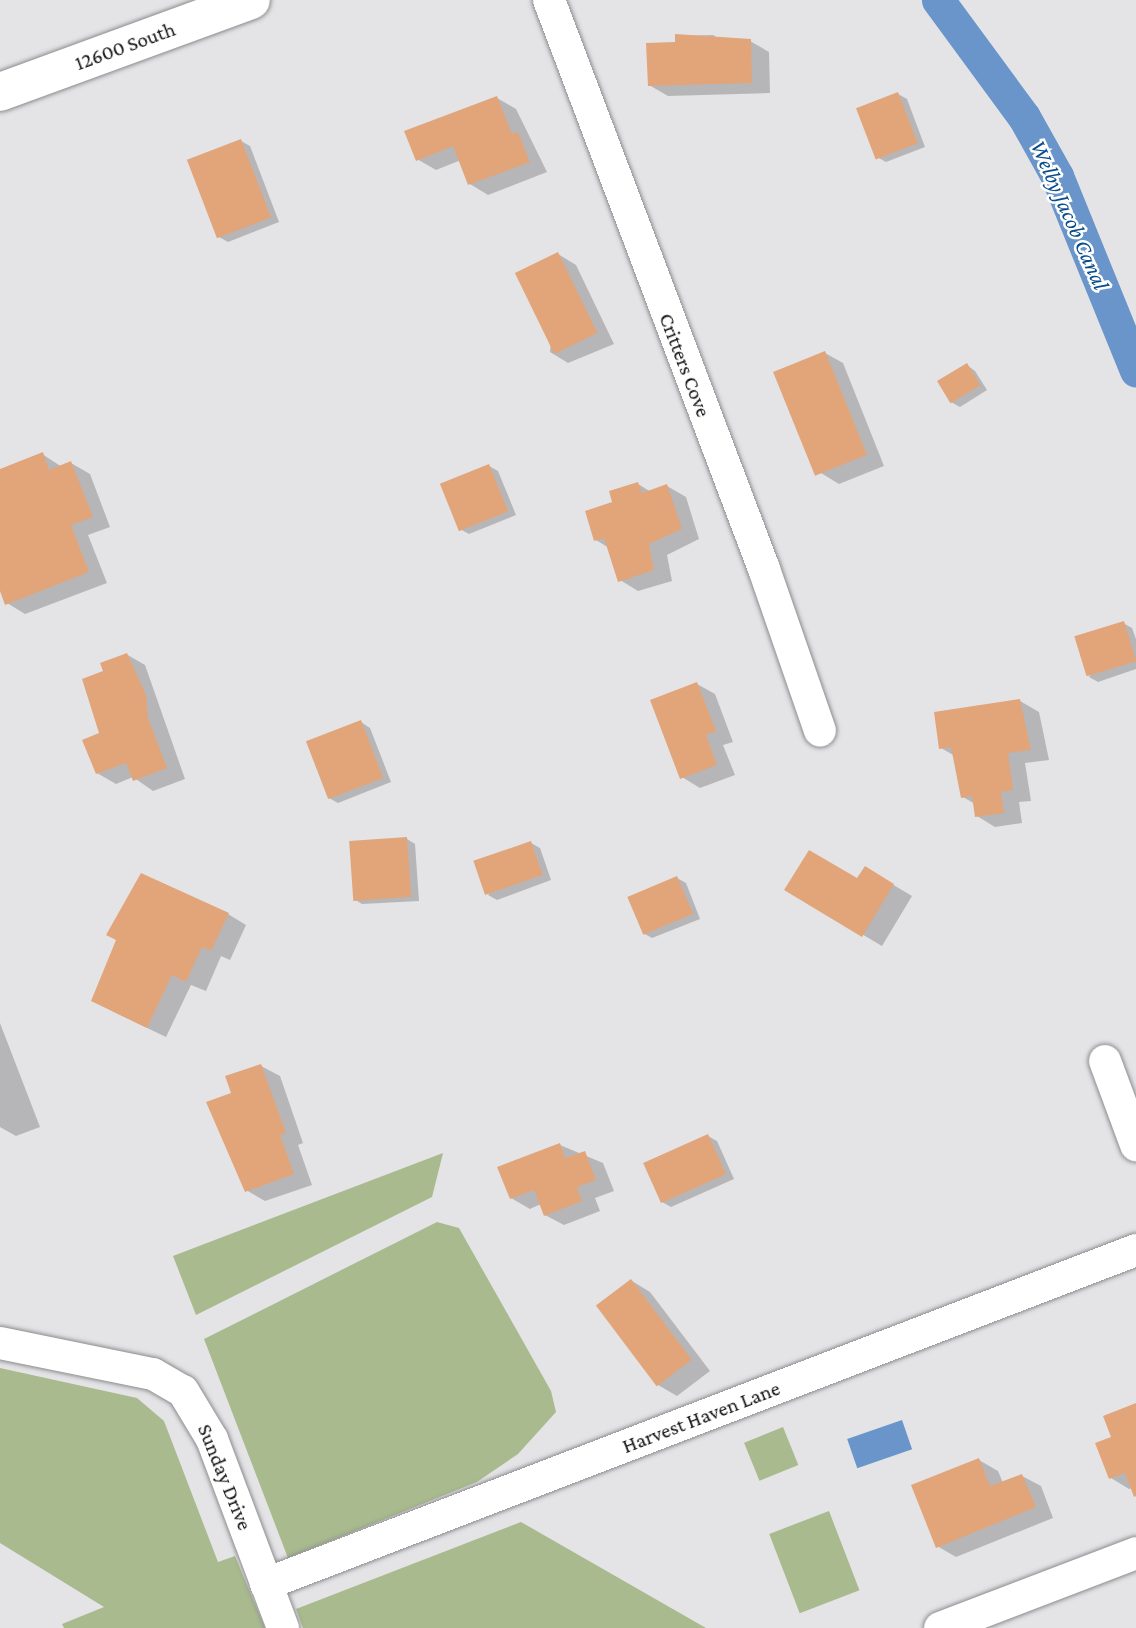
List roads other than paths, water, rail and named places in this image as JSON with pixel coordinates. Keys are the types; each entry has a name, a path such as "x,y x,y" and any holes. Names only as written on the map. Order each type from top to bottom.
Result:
{"main road":[{"name":"12600 South","path":"0,92 251,0"}],"street":[{"name":"Critters Cove","path":"549,0 764,569 820,731"},
{"path":"1105,1061 1136,1144"},
{"name":"Harvest Haven Lane","path":"266,1584 1136,1250"},
{"name":"Sunday Drive","path":"0,1343 153,1374 183,1391 212,1440 283,1628"},
{"path":"940,1628 1136,1553"}],"water":[{"path":"902,1420 912,1449 857,1468 847,1439"}],"waterway":[{"name":"Welby Jacob Canal","path":"938,0 1024,117 1057,176 1136,371"}]}
